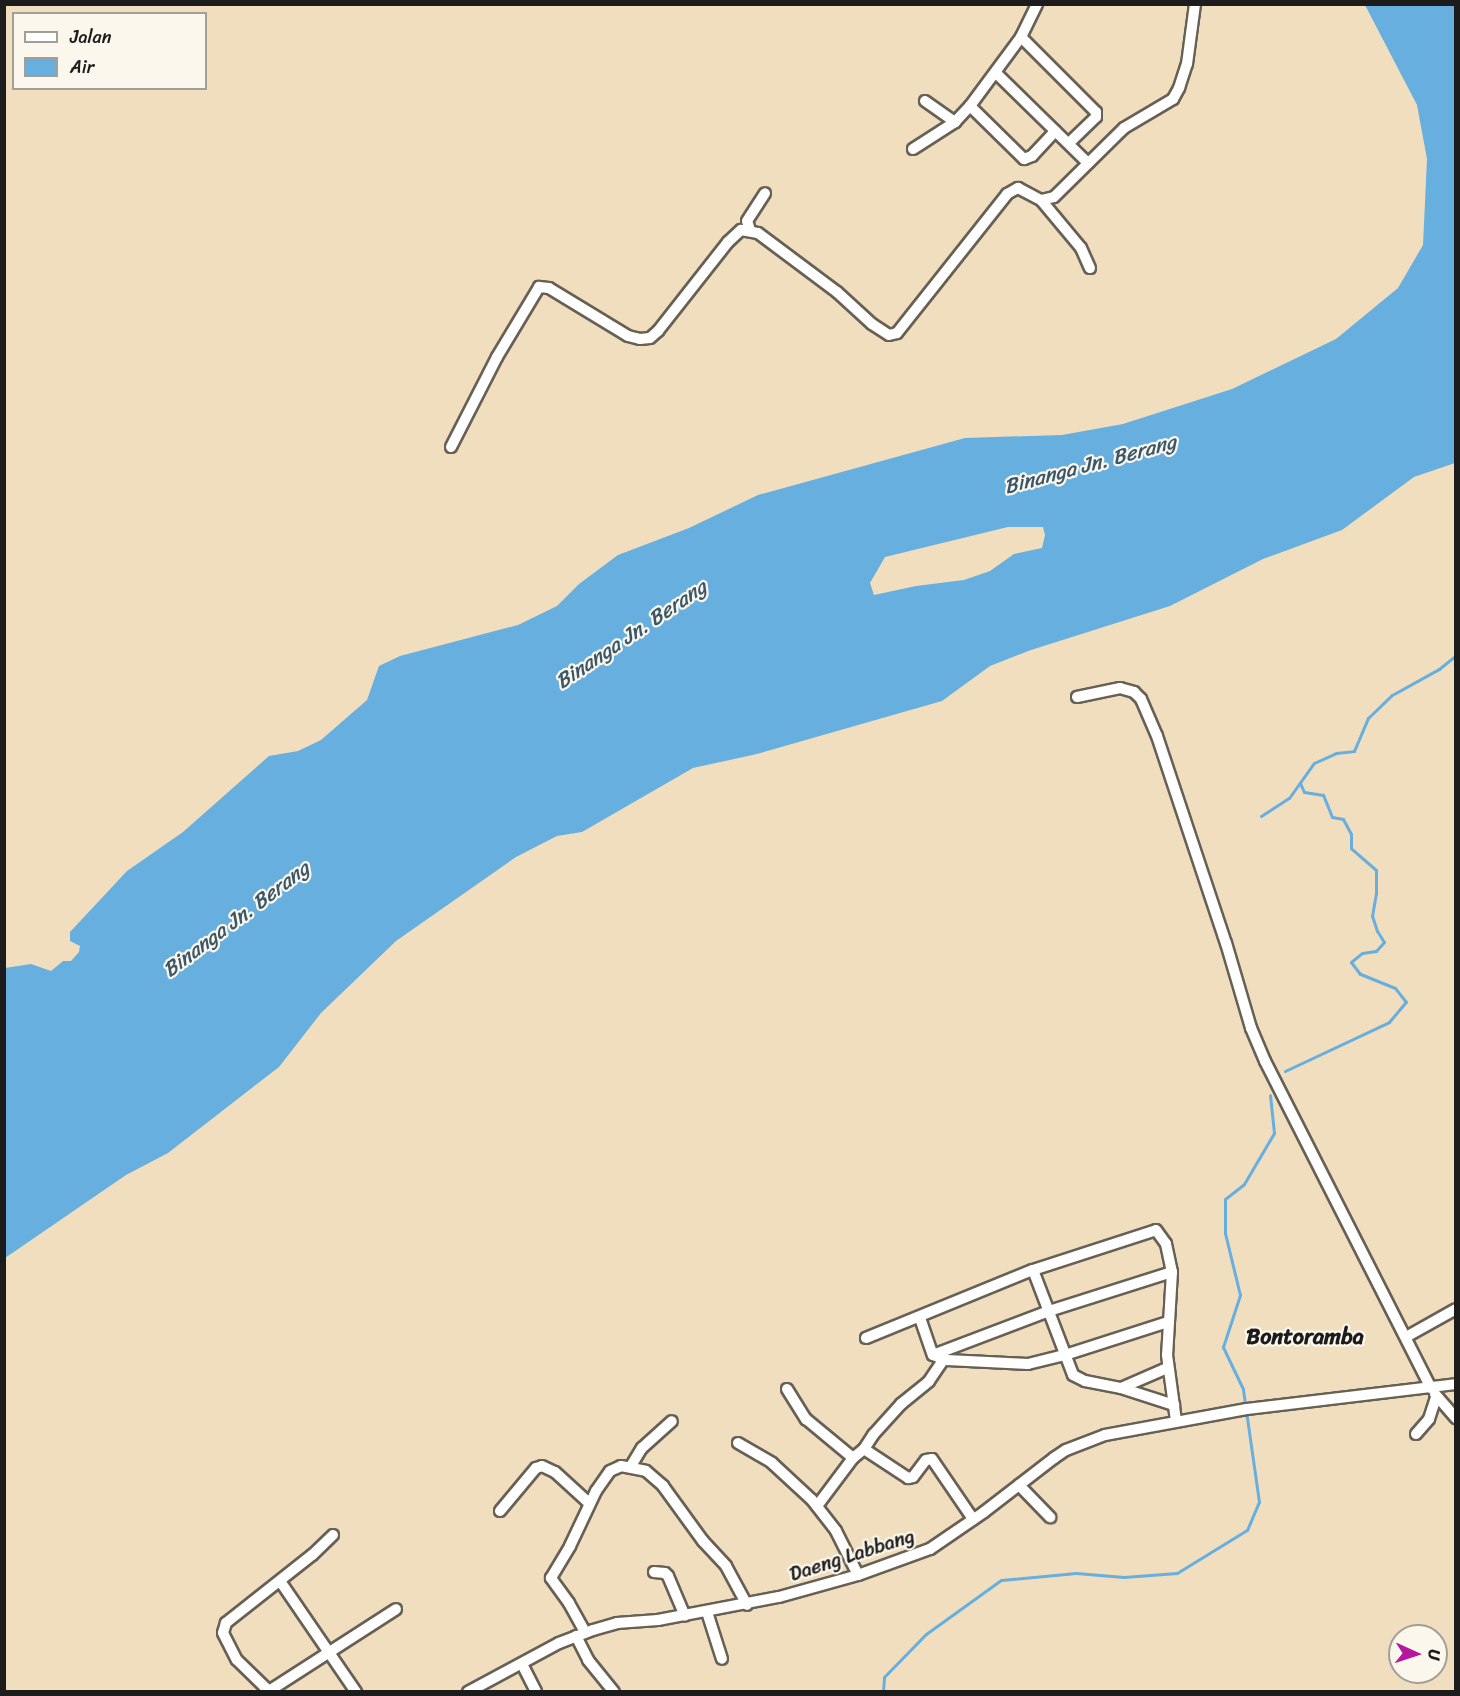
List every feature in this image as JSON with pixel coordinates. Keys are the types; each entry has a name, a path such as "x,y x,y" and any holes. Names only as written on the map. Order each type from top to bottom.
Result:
{"street":[{"path":"913,149 954,122 970,106 1021,37 1037,4"},
{"path":"1041,200 1054,197 1124,128 1173,99 1187,64 1195,4"},
{"path":"1021,37 1096,112 1096,117 1069,143"},
{"path":"996,73 1088,163"},
{"path":"926,100 954,122"},
{"path":"970,106 1024,159 1032,156 1055,131"},
{"path":"451,447 497,357 539,287 549,288 634,338 650,338 737,232 750,230 758,233 837,292 872,324 892,335 904,325 1014,188 1021,188 1041,200 1081,248 1090,268"},
{"path":"750,230 747,224 748,218 765,193"},
{"path":"1077,697 1119,688 1128,689 1141,699 1157,736 1226,943 1251,1028 1265,1061 1434,1391 1455,1418"},
{"path":"866,1338 1034,1270 1156,1230 1166,1244 1172,1272 1167,1368 1176,1421"},
{"path":"1034,1270 1073,1375 1078,1379 1121,1388 1174,1405"},
{"path":"817,1506 873,1435 901,1404 929,1381 939,1357 1049,1311 1172,1272"},
{"path":"1406,1337 1455,1309"},
{"path":"920,1318 939,1357"},
{"path":"939,1357 1028,1364 1065,1355 1168,1322"},
{"path":"1121,1388 1167,1368"},
{"name":"Daeng Labbang","path":"468,1692 580,1634 617,1623 685,1616 747,1605 858,1575 930,1549 1054,1458 1083,1443 1125,1430 1228,1412 1434,1391 1455,1384"},
{"path":"787,1389 806,1419 853,1458"},
{"path":"1416,1434 1429,1419 1434,1391"},
{"path":"631,1466 642,1448 672,1421"},
{"path":"738,1443 772,1463 817,1506 836,1531 858,1575"},
{"path":"864,1449 908,1478 913,1477 927,1460 932,1460 973,1519"},
{"path":"500,1511 536,1468 542,1466 555,1472 589,1503"},
{"path":"614,1692 588,1660 569,1602 550,1578 578,1530 589,1503 610,1471 631,1466 646,1471 663,1486 703,1541 726,1566 747,1605"},
{"path":"1019,1485 1050,1517"},
{"path":"333,1535 280,1581 232,1617 224,1627 226,1638 237,1660 269,1691 396,1609"},
{"path":"654,1572 665,1573 668,1576 685,1616"},
{"path":"280,1581 356,1692"},
{"path":"707,1612 722,1659"},
{"path":"522,1664 536,1692"}],"water":[{"name":"Binanga Jn. Berang","path":"1365,5 1455,5 1455,463 1414,477 1342,530 1263,559 1170,606 1031,650 990,666 942,701 757,754 693,768 582,832 557,836 516,857 396,941 321,1013 279,1067 168,1153 126,1175 5,1258 5,968 31,964 51,971 63,961 71,961 79,952 80,946 70,941 70,932 127,871 183,832 269,756 298,751 321,740 367,700 379,666 400,656 518,625 557,606 579,584 618,555 689,528 758,495 965,438 1062,435 1123,424 1232,389 1336,339 1398,288 1423,245 1427,159 1417,105","holes":["1008,527 1043,527 1045,535 1042,548 1014,554 990,571 964,580 916,586 874,595 870,583 885,557"]}],"waterway":[{"path":"1261,816 1289,798 1314,763 1336,753 1354,751 1368,718 1392,695 1439,669 1456,655"},
{"path":"1285,1071 1389,1022 1406,1002 1395,988 1360,974 1351,962 1362,953 1376,951 1384,942 1372,916 1376,893 1376,870 1351,848 1351,834 1343,819 1332,817 1323,795 1304,792 1300,783"},
{"path":"883,1692 884,1677 926,1634 1001,1580 1076,1573 1124,1577 1177,1573 1247,1530 1259,1502 1243,1389 1223,1347 1240,1295 1225,1233 1225,1199 1244,1184 1274,1133 1270,1095"}],"district":[{"name":"Bontoramba","path":"1305,1337"}]}
